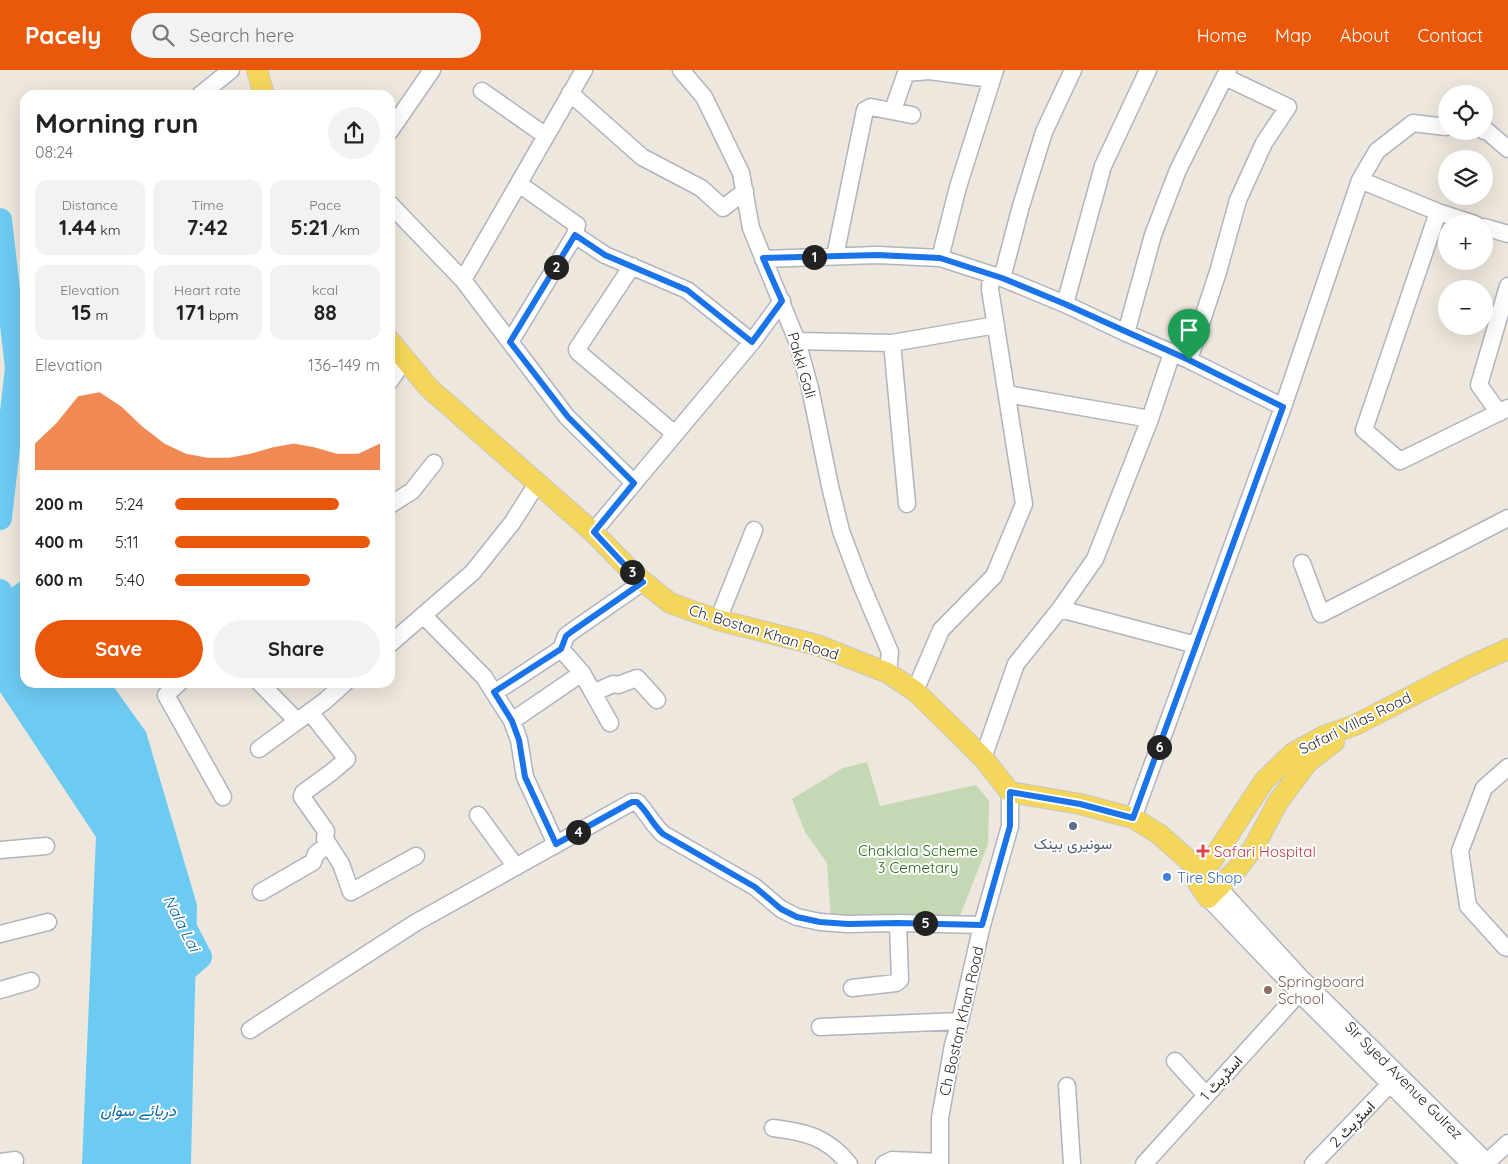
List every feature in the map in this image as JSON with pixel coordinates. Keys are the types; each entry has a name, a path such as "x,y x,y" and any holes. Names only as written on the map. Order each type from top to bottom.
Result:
{"main road":[{"path":"257,70 263,90"},
{"name":"Ch. Bostan Khan Road","path":"395,347 429,388 594,532 634,575 670,603 718,620 817,646 888,673 915,691 983,758 1010,792"},
{"name":"Safari Villas Road","path":"1205,881 1264,781 1293,753 1324,736 1355,725 1468,667 1508,649"},
{"path":"1205,881 1237,870 1254,847 1278,802 1308,762 1355,725"},
{"name":"Sir Syed Avenue Gulrez","path":"1010,792 1080,804 1133,818 1159,834 1205,881"}],"street":[{"path":"206,90 231,70"},
{"path":"395,124 432,70"},
{"path":"463,280 584,70"},
{"name":"Pakki Gali","path":"681,70 704,96 741,173 751,228 797,341 810,388 830,486 842,531 861,584 890,652 888,673"},
{"path":"915,691 941,630 994,576 1024,504 990,289 1021,206 1044,132 1074,70"},
{"path":"1065,304 1103,166 1148,70"},
{"path":"893,110 906,73 930,71 993,74 958,187 940,258"},
{"path":"1126,333 1153,235 1178,170 1226,73 1288,108 1264,143 1238,200 1218,272 1189,360"},
{"path":"482,91 546,136"},
{"path":"570,94 642,157 701,188 723,208 744,191"},
{"path":"835,256 865,110 871,107 912,115"},
{"path":"1133,818 1283,407 1360,180 1377,151 1413,124 1438,126"},
{"path":"1493,136 1508,149"},
{"path":"1360,180 1447,215"},
{"path":"510,342 575,235 577,225 518,184"},
{"path":"395,209 463,280 568,417 634,483"},
{"path":"1438,212 1364,430 1400,461 1504,410 1479,385 1508,286"},
{"path":"1493,230 1508,234"},
{"path":"575,235 605,255 687,290 752,342"},
{"path":"763,258 877,255 940,258 996,276 1065,304 1189,360 1283,407"},
{"path":"632,266 577,349 578,352 675,434"},
{"path":"594,532 752,342 782,301"},
{"path":"797,341 892,343 996,325"},
{"path":"892,343 908,504"},
{"path":"983,758 1016,664 1060,609 1095,559 1150,419 1172,353"},
{"path":"395,374 406,360"},
{"path":"1007,394 1150,419"},
{"path":"395,501 412,491 434,463"},
{"path":"395,640 472,572 512,523 538,482"},
{"path":"1302,563 1321,614 1508,518"},
{"path":"718,620 754,530"},
{"path":"494,692 561,649 566,636 643,582"},
{"path":"1060,609 1196,646"},
{"path":"423,615 484,677 512,721 519,740 525,777 556,844"},
{"path":"561,649 582,673 610,723"},
{"path":"512,721 582,673"},
{"path":"593,693 614,684 618,685 637,678 656,700"},
{"path":"174,688 166,695 223,797"},
{"path":"267,688 303,716 347,759 303,793 302,797 326,831 324,836 341,864 351,892 416,856"},
{"path":"259,749 338,688"},
{"path":"1508,767 1484,788 1460,851 1468,906 1508,948"},
{"name":"Ch Bostan Khan Road","path":"940,1163 940,1118 953,1045 982,925 1010,826 1010,792"},
{"path":"250,1030 415,923 632,802 637,802 644,808 654,826 663,834 755,887 781,909 797,917 820,922 982,925"},
{"path":"478,815 516,867"},
{"path":"261,892 312,862 316,854 328,844"},
{"path":"0,850 46,846"},
{"name":"Sir Syed Avenue Gulrez","path":"1205,881 1299,993 1470,1164"},
{"name":"Sir Syed Avenue Gulrez","path":"1205,881 1487,1163"},
{"path":"0,934 48,922"},
{"path":"852,988 896,983 900,980 898,923"},
{"path":"0,990 31,981"},
{"name":"اسٹریٹ 1","path":"1144,1164 1299,993"},
{"path":"820,1027 960,1021"},
{"path":"1174,1061 1206,1095"},
{"name":"اسٹریٹ 2","path":"1313,1164 1390,1084"},
{"path":"1067,1086 1072,1164"},
{"path":"773,1128 797,1131 816,1137 836,1149 849,1164"},
{"path":"1487,1163 1508,1143"},
{"path":"884,1164 892,1160 940,1163"}],"green space":[{"name":"Chaklala Scheme 3 Cemetary","path":"867,762 880,806 976,785 989,801 988,844 960,916 831,920 827,863 805,832 792,799 843,768"}],"water":[{"name":"دریائے سواں","path":"20,582 20,688 115,688 146,732 197,905 191,1164 82,1164 96,837 0,692 0,596"}],"waterway":[{"name":"Nala Lai","path":"0,220 17,368 0,518"},
{"name":"Nala Lai","path":"0,591 20,633"},
{"name":"Nala Lai","path":"172,981 200,957 182,922"}],"place":[{"name":"سونیری بینک","path":"1073,826"},
{"name":"Safari Hospital","path":"1203,851"},
{"name":"Tire Shop","path":"1167,877"},
{"name":"Springboard School","path":"1268,990"}],"route":[{"path":"575,235 605,255 687,290 752,342 782,301 763,258 877,255 940,258 1002,278 1189,360 1283,407 1133,818 1080,804 1010,792 1010,826 982,925 848,924 820,922 797,917 781,909 755,887 663,834 654,826 644,808 637,802 632,802 556,844 525,777 519,740 512,721 494,692 561,649 566,636 643,582 634,575 594,532 634,483 568,417 510,342 575,235"}]}
